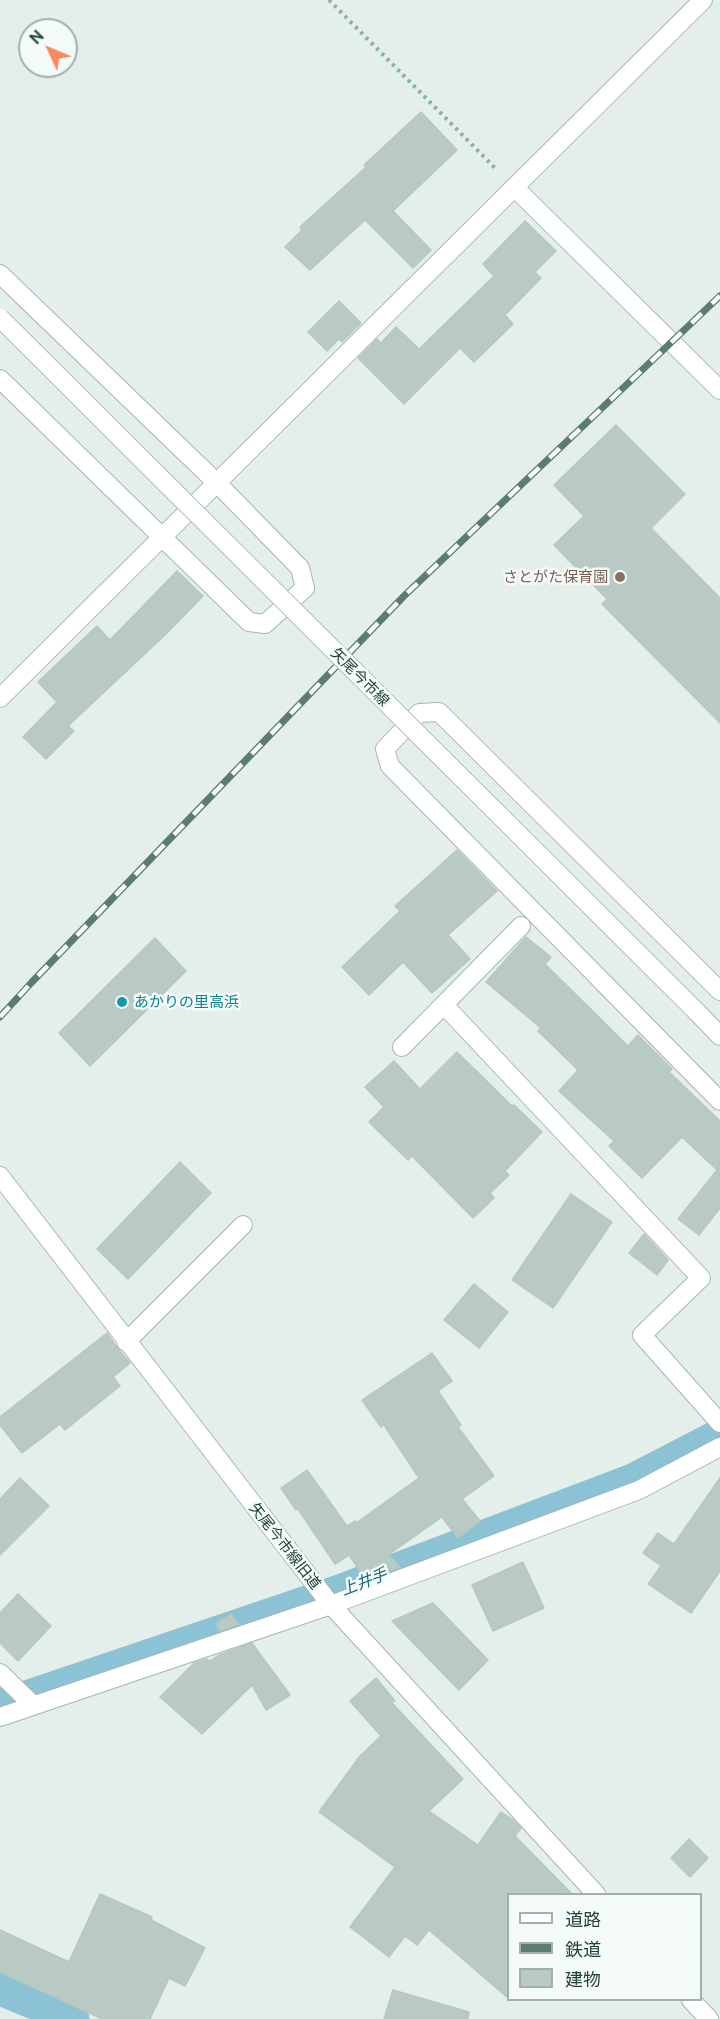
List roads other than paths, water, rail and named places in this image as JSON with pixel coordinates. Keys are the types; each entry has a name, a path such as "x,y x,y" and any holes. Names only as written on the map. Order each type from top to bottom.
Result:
{"street":[{"path":"0,698 703,0"},
{"path":"514,187 720,390"},
{"path":"0,274 218,484 300,568 305,588 265,624 249,622 0,379"},
{"name":"矢尾今市線","path":"0,318 720,1036"},
{"path":"720,991 439,712 419,712 385,749 390,766 720,1101"},
{"path":"402,1047 521,926"},
{"path":"444,1005 701,1278 642,1335 720,1423"},
{"name":"矢尾今市線旧道","path":"0,1176 331,1605 595,1893"},
{"path":"126,1342 243,1225"},
{"path":"0,1717 331,1605 639,1490 720,1447"},
{"path":"0,1673 33,1706"},
{"path":"692,2001 709,2019"}],"waterway":[{"name":"上井手","path":"0,1706 337,1592 633,1480 720,1435"},
{"path":"0,1989 73,2019"}],"railway":[{"path":"0,1017 404,596 720,296"}],"place":[{"name":"さとがた保育園","path":"620,577"},
{"name":"あかりの里高浜","path":"122,1002"}]}
